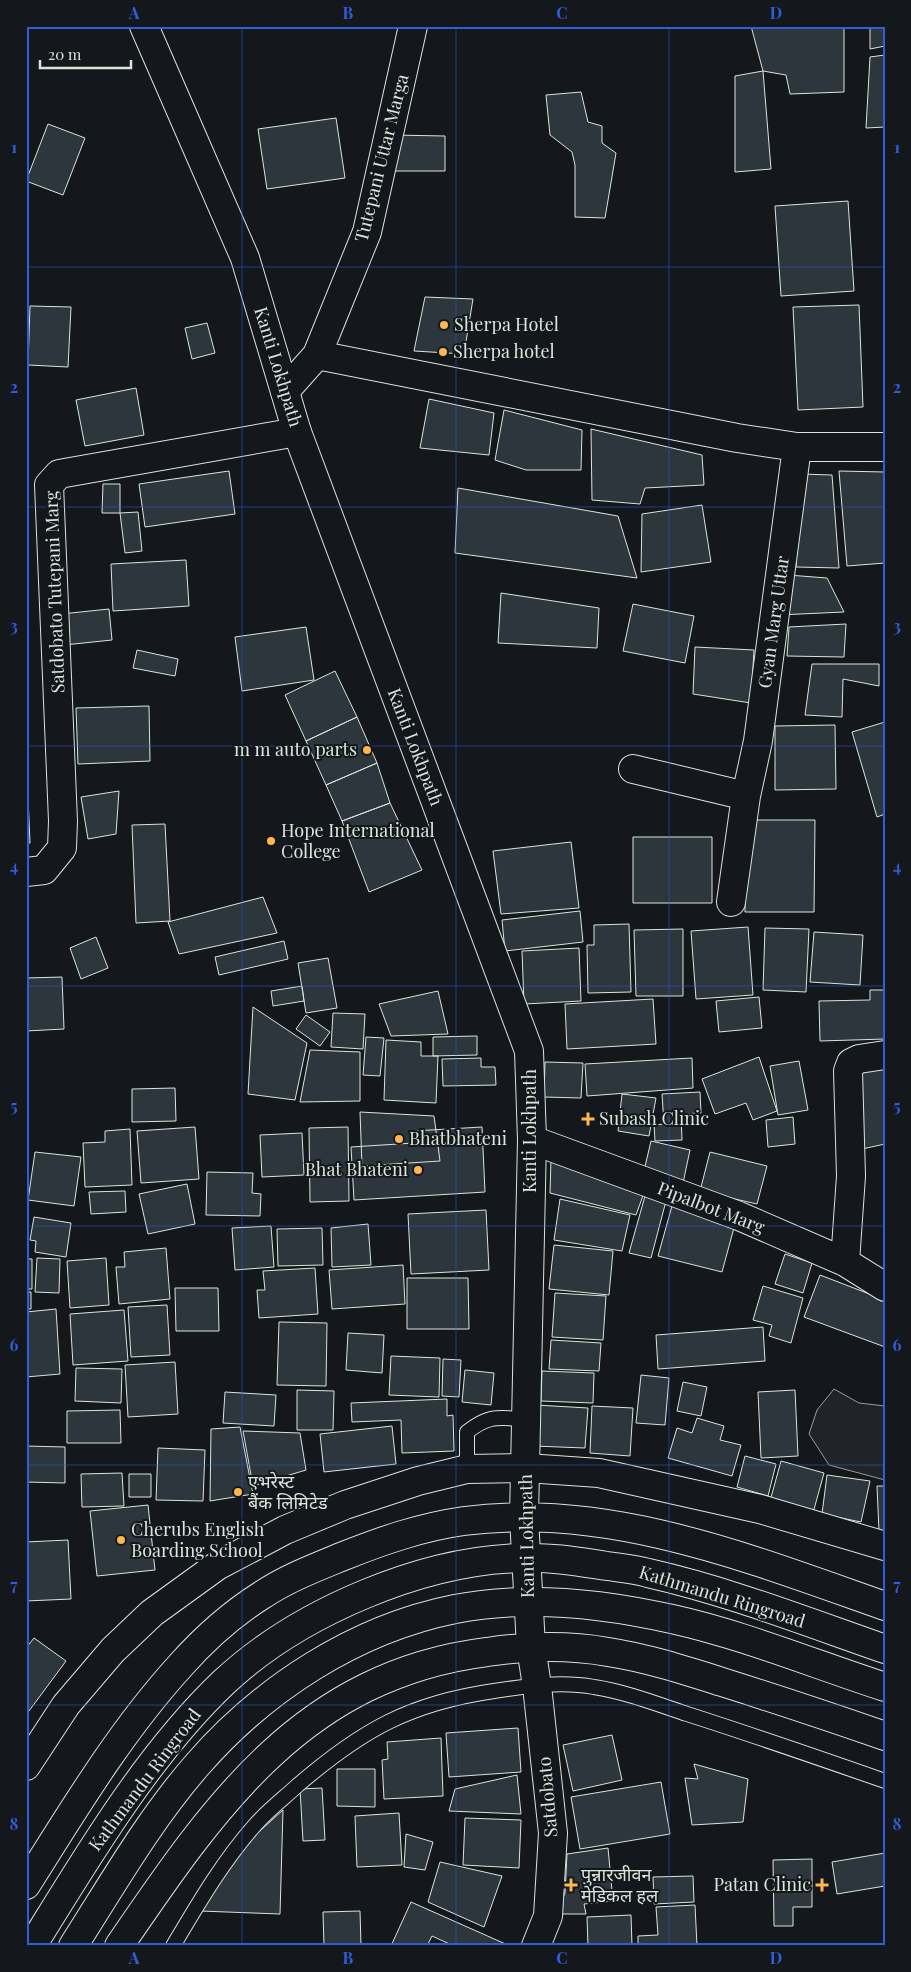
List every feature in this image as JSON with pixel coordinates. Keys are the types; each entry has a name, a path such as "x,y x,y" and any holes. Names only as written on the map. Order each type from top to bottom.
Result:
{"main road":[{"name":"Kanti Lokhpath","path":"144,26 245,258 297,432 530,1051 532,1140 524,1517 531,1647"},
{"name":"Tutepani Uttar Marga","path":"285,391 317,355 367,232 413,26"},
{"path":"317,355 737,438 797,447 885,448"},
{"name":"Satdobato Tutepani Marg","path":"26,872 44,870 62,848 63,821 49,485 59,474 297,432"},
{"name":"Gyan Marg Uttar","path":"731,902 746,796 758,741 797,447"},
{"path":"634,769 746,796"},
{"path":"845,1262 852,1176 848,1071 851,1063 860,1059 885,1055"},
{"name":"Pipalbot Marg","path":"532,1140 739,1216 845,1262 885,1287"},
{"path":"26,1766 66,1705 113,1650 152,1613 217,1566 285,1530 345,1505 418,1481 467,1469 526,1468 599,1473 760,1509 885,1546"},
{"path":"30,1873 113,1750 157,1692 207,1638 262,1595 319,1566 368,1546 410,1532 462,1521 524,1517 591,1522 653,1533 732,1554 885,1606"},
{"name":"Kathmandu Ringroad","path":"32,1946 134,1789 180,1729 203,1703 247,1662 279,1640 320,1615 371,1591 449,1568 492,1560 526,1558 579,1562 647,1572 722,1594 885,1649"},
{"name":"Kathmandu Ringroad","path":"73,1946 128,1860 180,1784 220,1740 256,1707 282,1687 343,1649 379,1632 417,1618 456,1609 529,1601 605,1606 672,1619 728,1634 885,1687"},
{"path":"119,1946 162,1883 213,1816 262,1761 305,1725 346,1698 408,1670 469,1654 531,1647 606,1651 660,1663 752,1691 885,1736"},
{"name":"Satdobato","path":"531,1647 553,1833 548,1916 536,1946"}],"lane":[{"path":"467,1469 467,1432 480,1422 491,1417 525,1419"},
{"path":"173,1946 209,1888 256,1823 318,1768 345,1748 388,1721 419,1708 483,1692 573,1684 610,1690 704,1719 885,1781"}],"shaded area":[{"path":"834,1389 859,1403 885,1406 885,1480 829,1465 809,1434 817,1410"}],"building":[{"path":"751,26 844,26 844,92 790,94 786,75 763,71"},
{"path":"870,26 885,26 885,46 870,49"},
{"path":"885,55 885,127 866,128 870,57"},
{"path":"763,71 771,169 735,172 735,76"},
{"path":"581,92 588,122 602,126 602,143 616,153 605,218 575,217 575,165 572,152 550,135 546,95"},
{"path":"336,118 345,178 267,189 258,129"},
{"path":"48,124 85,138 63,195 26,181"},
{"path":"393,135 445,136 445,171 393,171"},
{"path":"848,201 854,291 781,296 775,206"},
{"name":"Sherpa Hotel","path":"425,297 473,299 464,354 414,351"},
{"path":"859,305 863,407 798,410 793,307"},
{"path":"30,306 71,307 68,367 28,365"},
{"path":"207,323 215,353 192,359 185,328"},
{"path":"136,388 144,435 85,446 76,400"},
{"path":"429,399 494,413 489,455 420,448"},
{"path":"504,410 582,430 581,470 526,470 495,460"},
{"path":"591,429 702,455 704,485 645,488 640,504 592,500"},
{"path":"229,471 235,514 145,527 139,484"},
{"path":"839,471 885,472 885,563 847,566"},
{"path":"801,474 832,475 839,568 796,567"},
{"path":"103,484 120,484 120,513 102,513"},
{"path":"458,488 618,516 637,578 455,553"},
{"path":"702,505 711,562 641,572 642,514"},
{"path":"138,512 142,551 125,553 120,513"},
{"path":"186,560 189,606 113,611 111,564"},
{"path":"788,575 827,578 844,612 778,615"},
{"path":"501,593 599,608 597,648 498,643"},
{"path":"633,604 694,616 685,663 623,651"},
{"path":"109,609 112,640 64,645 61,614"},
{"path":"846,624 844,657 787,656 789,627"},
{"path":"306,627 314,680 242,691 235,637"},
{"path":"695,647 754,650 751,703 693,694"},
{"path":"137,650 178,659 175,676 133,668"},
{"path":"812,664 879,664 879,686 843,679 842,717 805,715"},
{"path":"335,671 357,717 306,741 285,695"},
{"path":"149,706 150,761 78,764 76,708"},
{"path":"357,717 377,763 326,785 306,741"},
{"path":"885,722 885,814 877,817 852,732"},
{"path":"835,725 836,789 775,790 775,726"},
{"path":"377,763 390,803 342,821 326,785"},
{"path":"119,791 116,834 88,839 81,797"},
{"path":"26,797 28,797 30,843 26,843"},
{"path":"390,803 422,870 369,892 342,821"},
{"path":"746,820 815,820 814,912 745,912"},
{"path":"165,824 170,921 136,923 132,825"},
{"path":"633,837 712,837 712,903 633,903"},
{"path":"571,842 579,908 501,914 493,851"},
{"path":"263,897 277,933 179,954 168,922"},
{"path":"580,911 583,942 505,951 502,920"},
{"path":"629,924 631,992 588,993 587,945 594,945 594,925"},
{"path":"748,927 753,995 696,999 691,931"},
{"path":"765,928 809,929 806,992 763,990"},
{"path":"683,929 683,996 636,996 634,930"},
{"path":"814,932 863,935 860,985 810,982"},
{"path":"96,937 108,968 81,979 70,948"},
{"path":"284,941 288,959 219,975 215,957"},
{"path":"579,948 581,1001 524,1004 522,951"},
{"path":"328,958 337,1008 306,1013 298,963"},
{"path":"62,977 64,1029 26,1031 26,978"},
{"path":"302,986 304,1001 273,1006 271,991"},
{"path":"870,990 885,990 885,1039 820,1041 819,1001 870,1000"},
{"path":"438,991 448,1034 391,1036 379,1004"},
{"path":"759,997 762,1028 719,1032 716,1001"},
{"path":"653,999 656,1044 567,1049 565,1004"},
{"path":"253,1007 307,1043 295,1100 248,1094"},
{"path":"333,1013 365,1014 363,1049 331,1047"},
{"path":"306,1015 330,1032 320,1046 296,1029"},
{"path":"477,1036 477,1055 433,1056 433,1037"},
{"path":"366,1037 384,1038 380,1076 363,1075"},
{"path":"386,1040 421,1042 421,1056 438,1056 436,1103 384,1100"},
{"path":"310,1050 360,1052 360,1101 300,1102"},
{"path":"759,1057 777,1111 753,1120 746,1103 715,1114 702,1079"},
{"path":"481,1058 481,1067 495,1067 496,1085 443,1086 442,1059"},
{"path":"692,1058 693,1088 587,1096 585,1064"},
{"path":"799,1061 808,1110 778,1115 770,1066"},
{"path":"545,1062 583,1063 581,1098 544,1097"},
{"path":"885,1065 885,1144 862,1149 852,1069"},
{"path":"175,1088 176,1121 132,1122 132,1089"},
{"path":"700,1092 701,1113 681,1114 682,1140 655,1141 654,1125 664,1124 662,1094"},
{"path":"622,1094 656,1098 649,1136 618,1131"},
{"name":"Bhatbhateni","path":"360,1112 434,1116 440,1161 362,1166"},
{"path":"793,1117 795,1144 768,1147 766,1120"},
{"path":"195,1127 199,1179 141,1183 137,1131"},
{"path":"348,1127 349,1201 310,1202 309,1128"},
{"name":"Bhat Bhateni","path":"482,1127 485,1192 354,1200 351,1147 414,1143 414,1131"},
{"path":"130,1129 132,1185 85,1187 83,1143 105,1142 105,1131"},
{"path":"302,1133 304,1175 262,1177 260,1135"},
{"path":"651,1141 690,1150 683,1183 643,1175"},
{"path":"35,1152 81,1157 74,1206 28,1200"},
{"path":"710,1152 767,1166 757,1204 700,1191"},
{"path":"551,1159 645,1190 636,1215 550,1193"},
{"path":"207,1172 253,1173 252,1193 261,1194 260,1216 206,1215"},
{"path":"187,1184 195,1224 148,1234 139,1194"},
{"path":"125,1191 126,1212 91,1214 89,1192"},
{"path":"645,1196 666,1201 651,1258 629,1253"},
{"path":"560,1199 630,1215 622,1251 554,1240"},
{"path":"672,1206 735,1224 722,1272 658,1256"},
{"path":"486,1210 489,1270 411,1274 408,1214"},
{"path":"34,1217 71,1223 66,1257 35,1252 36,1241 30,1240"},
{"path":"368,1224 371,1265 332,1267 331,1228"},
{"path":"271,1226 274,1267 235,1270 232,1228"},
{"path":"322,1228 323,1265 278,1266 277,1229"},
{"path":"554,1245 613,1251 609,1295 549,1289"},
{"path":"166,1248 170,1299 119,1304 116,1267 125,1267 124,1252"},
{"path":"785,1254 812,1263 803,1293 775,1284"},
{"path":"37,1258 60,1259 59,1293 35,1292"},
{"path":"106,1258 109,1305 70,1308 67,1261"},
{"path":"26,1259 32,1259 32,1289 26,1289"},
{"path":"403,1265 405,1304 332,1309 329,1270"},
{"path":"315,1268 318,1314 259,1318 257,1290 265,1290 263,1271"},
{"path":"820,1275 885,1300 885,1347 804,1317"},
{"path":"407,1278 468,1278 469,1329 407,1329"},
{"path":"763,1286 803,1298 791,1343 769,1336 772,1325 753,1320"},
{"path":"175,1288 218,1288 219,1331 176,1331"},
{"path":"26,1292 31,1292 31,1309 26,1309"},
{"path":"555,1293 606,1296 603,1340 552,1337"},
{"path":"167,1305 170,1355 131,1357 128,1307"},
{"path":"56,1309 60,1374 26,1377 26,1312"},
{"path":"124,1310 128,1361 73,1365 70,1314"},
{"path":"279,1322 327,1323 326,1386 277,1385"},
{"path":"763,1327 765,1361 658,1369 656,1335"},
{"path":"348,1333 384,1335 382,1373 346,1370"},
{"path":"551,1340 601,1343 599,1371 549,1369"},
{"path":"391,1356 440,1358 439,1397 389,1395"},
{"path":"443,1359 461,1360 459,1397 442,1396"},
{"path":"175,1362 178,1414 128,1417 125,1365"},
{"path":"76,1368 122,1369 121,1403 75,1401"},
{"path":"465,1370 494,1373 491,1405 462,1402"},
{"path":"542,1371 594,1373 593,1403 541,1401"},
{"path":"641,1375 669,1378 665,1425 636,1423"},
{"path":"683,1382 707,1387 701,1416 677,1411"},
{"path":"297,1390 334,1391 333,1430 297,1430"},
{"path":"795,1390 798,1456 761,1458 758,1392"},
{"path":"225,1392 276,1395 274,1426 223,1423"},
{"path":"447,1399 447,1416 453,1415 454,1451 402,1453 401,1420 352,1422 351,1403"},
{"path":"536,1405 588,1408 585,1448 534,1446"},
{"path":"592,1406 633,1408 630,1456 590,1453"},
{"path":"120,1410 121,1443 67,1443 67,1411"},
{"path":"697,1418 724,1426 720,1440 741,1445 732,1476 668,1458 677,1428 692,1433"},
{"path":"392,1426 396,1464 324,1472 320,1434"},
{"path":"240,1427 253,1494 210,1501 211,1429"},
{"path":"243,1431 300,1433 306,1470 253,1486"},
{"path":"26,1446 65,1447 65,1483 26,1482"},
{"path":"158,1448 205,1450 203,1501 156,1500"},
{"path":"745,1456 776,1464 768,1496 737,1487"},
{"path":"781,1461 824,1473 813,1513 770,1501"},
{"path":"122,1473 124,1506 82,1507 81,1474"},
{"path":"129,1474 151,1474 151,1497 129,1497"},
{"path":"827,1475 870,1481 861,1522 822,1514"},
{"path":"877,1486 885,1486 885,1531 879,1531"},
{"path":"148,1505 155,1570 97,1576 90,1511"},
{"path":"68,1540 71,1599 26,1601 26,1542"},
{"path":"34,1638 66,1661 26,1715 26,1648"},
{"path":"518,1728 521,1772 449,1777 446,1733"},
{"path":"612,1735 622,1780 573,1791 563,1745"},
{"path":"441,1738 443,1796 384,1799 382,1760 388,1759 387,1742"},
{"path":"694,1764 748,1779 743,1822 692,1825 685,1778 698,1779"},
{"path":"337,1769 375,1769 375,1807 337,1806"},
{"path":"517,1775 521,1814 449,1811 455,1789"},
{"path":"661,1782 670,1834 580,1849 571,1797"},
{"path":"322,1788 325,1840 303,1841 300,1789"},
{"path":"283,1810 280,1914 200,1911 229,1859"},
{"path":"399,1813 402,1865 357,1867 355,1816"},
{"path":"465,1818 521,1820 519,1868 463,1865"},
{"path":"406,1834 433,1842 425,1870 404,1867"},
{"path":"608,1848 613,1901 584,1904 586,1914 556,1914 565,1893 567,1854"},
{"path":"885,1853 885,1886 837,1894 832,1862"},
{"path":"812,1859 812,1907 793,1907 793,1926 774,1926 773,1860"},
{"path":"440,1862 502,1876 484,1927 428,1902"},
{"path":"693,1876 694,1902 654,1904 653,1877"},
{"path":"411,1902 510,1946 454,1946 432,1936 427,1946 391,1946"},
{"path":"695,1905 697,1946 638,1946 638,1936 658,1935 656,1907"},
{"path":"360,1911 361,1946 324,1946 323,1912"},
{"path":"631,1915 632,1946 588,1946 587,1917"},
{"path":"885,1944 885,1946 821,1946 821,1945"}],"place":[{"name":"Sherpa Hotel","path":"444,325"},
{"name":"Sherpa hotel","path":"443,352"},
{"name":"m m auto parts","path":"367,750"},
{"name":"Hope International College","path":"271,841"},
{"name":"Subash Clinic","path":"588,1119"},
{"name":"Bhatbhateni","path":"399,1139"},
{"name":"Bhat Bhateni","path":"418,1170"},
{"name":"एभरेस्ट बैंक लिमिटेड","path":"238,1492"},
{"name":"Cherubs English Boarding School","path":"121,1540"},
{"name":"पुन्नारजीवन मेडिकल हल","path":"571,1885"},
{"name":"Patan Clinic","path":"822,1885"}]}
